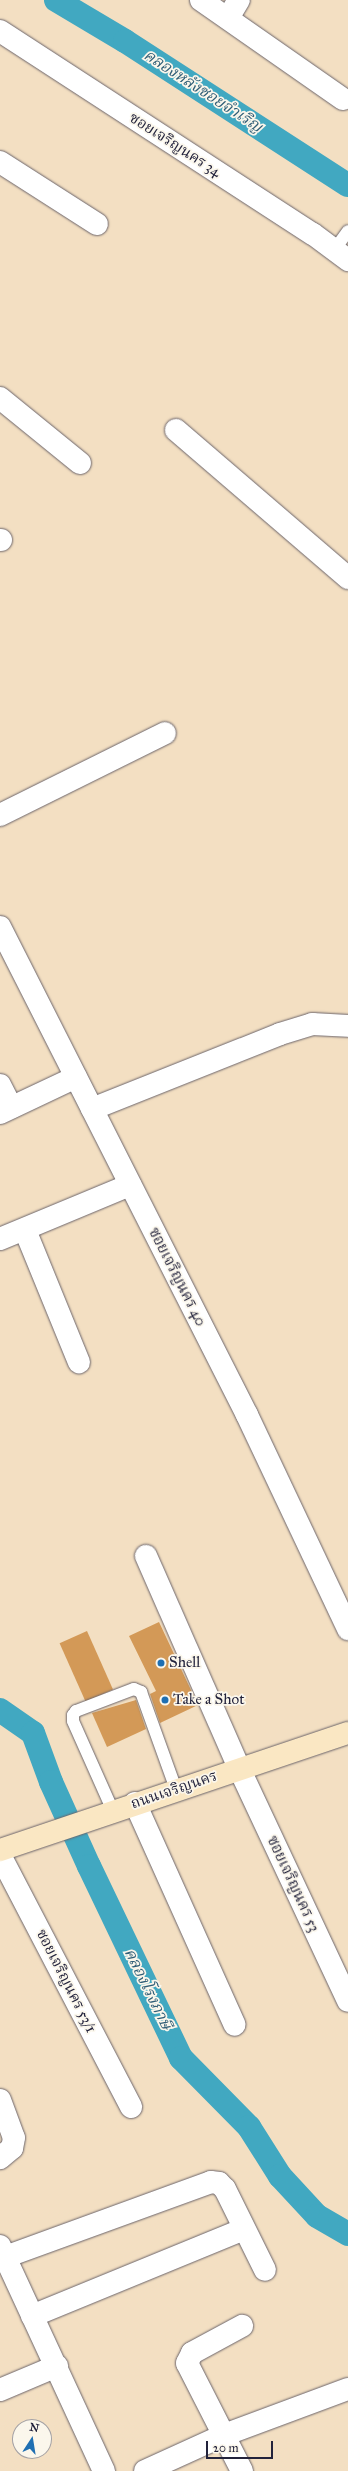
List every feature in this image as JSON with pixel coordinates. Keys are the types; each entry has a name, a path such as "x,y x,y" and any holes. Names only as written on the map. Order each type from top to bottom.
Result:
{"main road":[{"name":"ถนนเจริญนคร","path":"0,1850 176,1789 348,1733"}],"street":[{"path":"201,0 343,99"},
{"path":"228,18 240,0"},
{"name":"ซอยเจริญนคร 34","path":"0,31 341,254"},
{"path":"0,162 97,224"},
{"path":"0,398 80,463"},
{"path":"176,430 348,578"},
{"path":"0,815 165,733"},
{"name":"ซอยเจริญนคร 40","path":"0,926 247,1415 348,1629"},
{"path":"92,1109 280,1034 312,1024 348,1026"},
{"path":"0,1085 6,1110 76,1077"},
{"path":"0,1239 25,1230 130,1185"},
{"path":"25,1230 79,1362"},
{"name":"ซอยเจริญนคร 53","path":"146,1556 239,1768 345,1988"},
{"path":"135,1803 235,2025"},
{"name":"ซอยเจริญนคร 53/1","path":"0,1855 131,2107"},
{"path":"0,2100 14,2138 12,2148 0,2158"},
{"path":"104,2471 57,2366 2,2251 211,2182 219,2183 225,2189 265,2270"},
{"path":"32,2316 244,2228"},
{"path":"242,2326 192,2352 187,2363 242,2471"},
{"path":"0,2390 57,2366"},
{"path":"145,2471 224,2435 348,2389"}],"lane":[{"path":"341,254 348,231"},
{"path":"113,1811 73,1720 73,1715 76,1710 134,1689 141,1692 176,1789"}],"building":[{"name":"Shell","path":"159,1622 198,1705 160,1723 150,1694 156,1691 129,1636"},
{"path":"87,1631 113,1689 86,1702 60,1643"},
{"path":"136,1700 146,1729 107,1747 92,1713"}],"waterway":[{"name":"คลองหลังซอยจำเริญ","path":"56,0 125,41 348,185"},
{"name":"คลองโรงภาษี","path":"0,1710 33,1733 51,1782 89,1866 181,2058 249,2127 280,2176 317,2216 348,2234"}],"place":[{"name":"Shell","path":"161,1663"},
{"name":"Take a Shot","path":"165,1700"}]}
